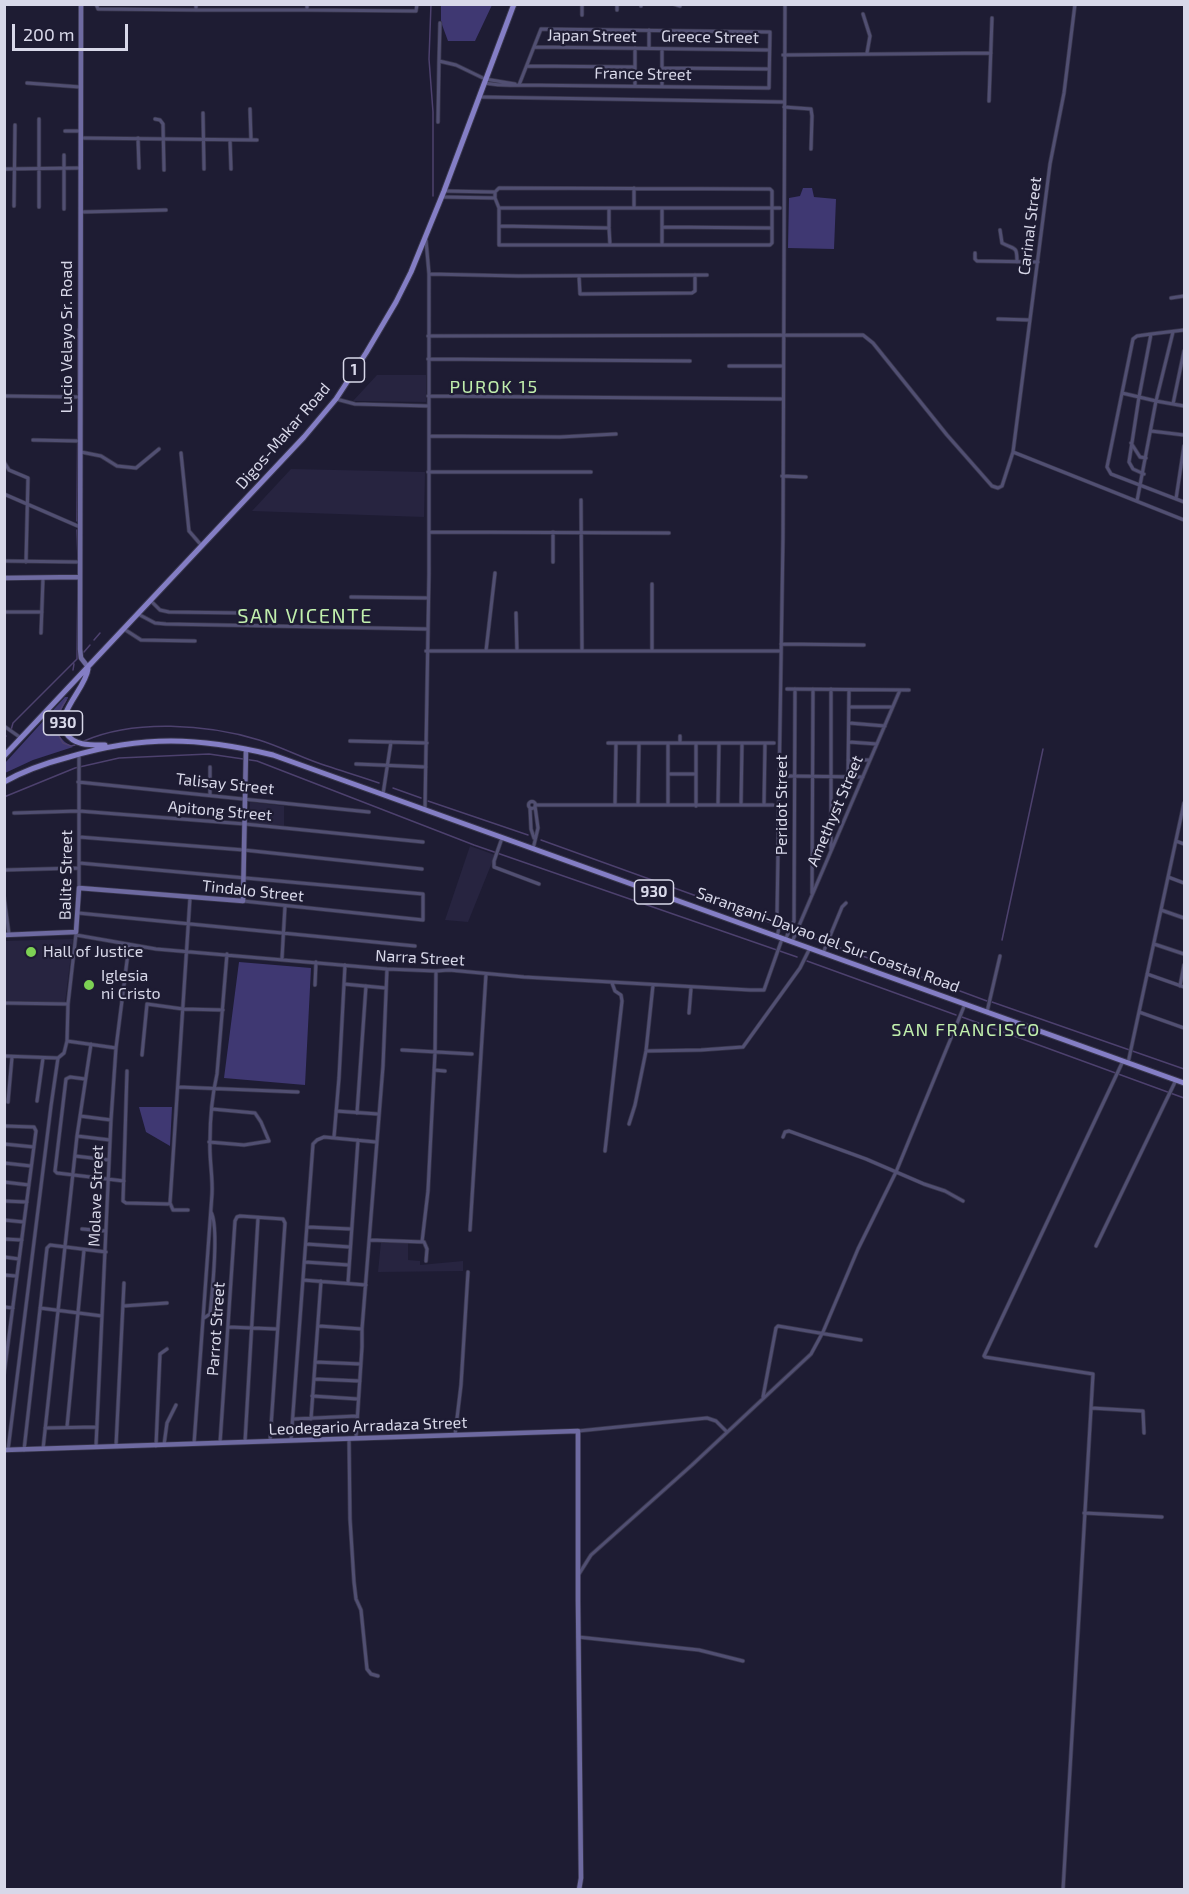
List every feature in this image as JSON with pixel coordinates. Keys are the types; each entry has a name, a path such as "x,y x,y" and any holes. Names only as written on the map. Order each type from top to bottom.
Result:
{"main road":[{"name":"Digos-Makar Road","path":"4,756 304,437 336,399 396,302 426,240 514,4"},
{"name":"Sarangani-Davao del Sur Coastal Road","path":"88,667 85,680 64,717 63,727 70,738 81,743 115,745"},
{"name":"Sarangani-Davao del Sur Coastal Road","path":"4,782 35,767 80,753 135,742 171,740 216,744 283,758 1185,1083"}],"street":[{"name":"Lucio Velayo Sr. Road","path":"81,4 79,577 80,654 88,667"},
{"path":"96,4 98,9 416,11 417,4"},
{"path":"196,4 196,10"},
{"path":"308,4 308,10"},
{"path":"582,4 582,15"},
{"path":"617,4 617,10"},
{"path":"674,4 680,6"},
{"path":"782,938 777,915 785,4"},
{"name":"Carinal Street","path":"783,336 866,336 992,486 998,488 1002,486 1013,452 1050,164 1064,93 1076,4"},
{"path":"863,14 869,31 867,54"},
{"path":"989,101 992,18"},
{"path":"438,122 440,23"},
{"path":"518,85 542,29 770,32 769,69 662,68"},
{"path":"649,48 650,30"},
{"name":"Japan Street","path":"534,47 649,48"},
{"path":"635,48 635,86"},
{"name":"Greece Street","path":"649,48 770,50"},
{"path":"662,49 662,87"},
{"path":"783,55 991,53"},
{"name":"France Street","path":"439,61 456,65 484,81 518,85 769,88 769,69"},
{"path":"527,66 635,67"},
{"path":"27,83 81,87"},
{"path":"479,97 784,105 811,109 811,149"},
{"path":"249,109 251,140"},
{"path":"203,113 204,169"},
{"path":"39,119 39,207"},
{"path":"154,119 160,120 163,124 164,170"},
{"path":"14,206 15,125"},
{"path":"65,131 81,132"},
{"path":"81,138 257,140"},
{"path":"138,138 139,168"},
{"path":"230,140 231,169"},
{"path":"64,155 64,208"},
{"path":"4,169 80,168"},
{"path":"443,194 495,192 500,188 770,189 772,191 772,243 770,245 500,245"},
{"path":"634,188 634,208"},
{"path":"495,192 500,208 500,252"},
{"path":"443,194 495,198"},
{"path":"500,208 780,208"},
{"path":"609,208 610,246"},
{"path":"662,208 662,246"},
{"path":"80,212 166,210"},
{"path":"499,226 609,228"},
{"path":"662,227 772,228"},
{"path":"1000,230 1002,243 1016,250 1017,262"},
{"path":"425,810 429,532 429,274 426,240"},
{"path":"637,246 637,253"},
{"path":"975,253 977,261 1038,262"},
{"path":"429,274 706,275"},
{"path":"579,276 580,294 636,294 692,293 695,291 695,275"},
{"path":"1171,298 1185,296"},
{"path":"998,319 1030,320"},
{"path":"1185,330 1137,336 1133,339 1107,467 1111,474 1185,502"},
{"path":"1137,501 1144,474 1156,401 1174,331"},
{"path":"1144,474 1136,471 1130,465 1131,443 1151,334"},
{"path":"428,336 783,336"},
{"path":"1173,404 1185,351"},
{"path":"428,359 690,361"},
{"path":"729,366 783,366"},
{"path":"1122,393 1185,406"},
{"path":"4,396 79,397"},
{"path":"428,396 783,399"},
{"path":"336,399 355,404 429,406"},
{"path":"1151,431 1185,435"},
{"path":"428,436 560,437 616,434"},
{"path":"33,440 79,441"},
{"path":"1131,443 1140,456 1146,458"},
{"path":"1176,499 1185,446"},
{"path":"79,452 101,456 117,466 136,468 159,449"},
{"path":"1013,452 1185,520"},
{"path":"181,453 189,531 202,546"},
{"path":"4,462 9,470 28,477 26,562"},
{"path":"428,472 591,472"},
{"path":"782,476 806,477"},
{"path":"4,494 80,527"},
{"path":"581,500 582,651"},
{"path":"429,532 669,533"},
{"path":"553,532 553,562"},
{"path":"4,561 80,562"},
{"path":"486,651 495,573"},
{"path":"41,633 43,577"},
{"path":"4,578 79,577"},
{"path":"652,584 652,651"},
{"path":"351,597 428,598"},
{"path":"151,601 160,610 169,612 245,613"},
{"path":"4,612 42,612"},
{"path":"516,613 516,651"},
{"path":"138,614 155,623 166,624 427,629"},
{"path":"124,628 141,640 195,641"},
{"path":"781,644 864,645"},
{"path":"426,651 781,651"},
{"path":"788,689 909,690"},
{"name":"Peridot Street","path":"794,921 795,689"},
{"path":"812,895 813,689"},
{"path":"831,689 831,851"},
{"path":"848,777 849,690"},
{"name":"Amethyst Street","path":"792,942 900,690"},
{"path":"849,707 893,707"},
{"path":"849,723 885,726"},
{"path":"4,726 21,738"},
{"path":"680,736 680,743"},
{"path":"350,741 427,743"},
{"path":"383,795 391,742"},
{"path":"849,742 877,744"},
{"path":"608,743 774,743"},
{"path":"615,805 616,743"},
{"path":"638,805 639,743"},
{"path":"668,743 668,806"},
{"path":"696,743 696,806"},
{"path":"718,805 719,743"},
{"path":"741,805 742,743"},
{"path":"765,743 765,805"},
{"path":"243,901 246,749"},
{"name":"Balite Street","path":"67,1041 78,913 78,767 80,753"},
{"path":"848,760 870,760"},
{"path":"356,764 426,767"},
{"path":"210,767 210,795"},
{"path":"668,774 696,774"},
{"path":"787,776 863,777"},
{"name":"Talisay Street","path":"78,782 369,812"},
{"path":"1063,1890 1093,1374 984,1356 1126,1062 1148,974 1185,802"},
{"path":"533,849 537,828 536,805"},
{"path":"534,841 528,806 533,808 536,805 773,805"},
{"name":"Apitong Street","path":"14,813 79,811 245,824 423,842"},
{"path":"79,837 244,850 422,869"},
{"path":"502,838 493,863 495,868 539,884"},
{"path":"1176,841 1185,844"},
{"path":"4,870 79,866 244,878"},
{"path":"1168,877 1185,883"},
{"name":"Tindalo Street","path":"79,888 190,896 423,920 423,894 244,878"},
{"path":"188,1210 173,1210 170,1203 190,896"},
{"path":"4,897 7,934 76,934"},
{"path":"823,953 842,907 846,903"},
{"path":"282,959 285,906"},
{"path":"1161,910 1185,918"},
{"path":"78,913 415,946"},
{"path":"782,938 794,921 800,924"},
{"name":"Narra Street","path":"76,934 129,945 387,969 436,971 442,969 612,983 764,990 782,938"},
{"path":"1154,944 1185,954"},
{"name":"Molave Street","path":"95,1448 111,1120 116,1048 129,945"},
{"path":"646,1051 743,1047 800,968 810,948"},
{"path":"194,1444 213,1177 209,1142 227,954"},
{"path":"987,1012 1000,956"},
{"path":"315,985 316,962"},
{"path":"334,1137 345,965"},
{"path":"1148,974 1182,987 1185,965"},
{"path":"356,1438 362,1329 383,1066 387,969"},
{"path":"422,1242 428,1191 435,1053 436,971"},
{"path":"470,1230 486,974"},
{"path":"605,1150 622,1001 621,995 615,991 612,983"},
{"path":"344,984 386,988"},
{"path":"629,1124 646,1051 653,985"},
{"path":"357,1113 366,986"},
{"path":"689,1013 692,988"},
{"path":"4,1003 69,1004"},
{"path":"142,1055 147,1004 183,1009 223,1010"},
{"path":"580,1565 763,1400 805,1361 817,1346 858,1249 896,1172 964,1004"},
{"path":"1139,1012 1185,1028"},
{"path":"4,1056 58,1058 64,1053 67,1041 116,1048"},
{"path":"43,1449 77,1136 91,1044"},
{"path":"402,1050 472,1054"},
{"path":"8,1102 12,1057"},
{"path":"37,1101 43,1058"},
{"path":"6,1450 58,1058"},
{"path":"434,1070 445,1071"},
{"path":"127,1071 122,1200 124,1202 170,1203"},
{"path":"84,1079 68,1077 62,1098 55,1170 57,1173 124,1181"},
{"path":"1096,1246 1176,1080"},
{"path":"178,1087 298,1092"},
{"path":"209,1142 244,1145 269,1141 255,1113 212,1108"},
{"path":"336,1111 378,1114"},
{"path":"80,1116 111,1120"},
{"path":"4,1126 36,1128 4,1374"},
{"path":"783,1137 785,1132 789,1131 945,1191 963,1201"},
{"path":"77,1136 110,1140"},
{"path":"291,1440 313,1144 320,1138 334,1137 376,1142"},
{"path":"348,1283 358,1140"},
{"path":"4,1144 34,1147"},
{"path":"75,1156 109,1160"},
{"path":"4,1163 31,1166"},
{"path":"4,1182 29,1185"},
{"path":"4,1201 27,1202"},
{"path":"203,1318 210,1314 213,1285 214,1217 210,1210"},
{"path":"210,1220 214,1217"},
{"name":"Parrot Street","path":"220,1443 235,1221 237,1217 258,1218"},
{"path":"244,1442 258,1218 283,1219 285,1223 270,1441"},
{"path":"4,1220 24,1222"},
{"path":"307,1227 351,1229"},
{"path":"82,1229 106,1231"},
{"path":"4,1239 22,1240"},
{"path":"370,1240 422,1242 427,1249 426,1261"},
{"path":"306,1244 350,1247"},
{"path":"24,1450 47,1248 50,1245 106,1252"},
{"path":"68,1427 84,1250"},
{"path":"4,1257 19,1259"},
{"path":"305,1262 348,1265"},
{"path":"455,1434 461,1385 468,1272"},
{"path":"206,1274 213,1285"},
{"path":"4,1275 16,1276"},
{"path":"303,1280 366,1285"},
{"path":"311,1419 321,1281"},
{"path":"116,1447 124,1283"},
{"path":"204,1300 211,1305"},
{"path":"123,1306 167,1303"},
{"path":"4,1307 13,1308"},
{"path":"40,1308 102,1316"},
{"path":"228,1326 278,1329"},
{"path":"318,1326 362,1329"},
{"path":"763,1400 776,1328 780,1326 823,1332 861,1340"},
{"path":"156,1446 160,1354 167,1349"},
{"path":"315,1362 361,1364"},
{"path":"314,1379 360,1381"},
{"path":"312,1396 358,1399"},
{"path":"165,1445 166,1423 176,1406"},
{"path":"1091,1408 1143,1412 1144,1433"},
{"path":"294,1419 357,1416"},
{"name":"Leodegario Arradaza Street","path":"6,1450 578,1431 707,1418 716,1421 727,1432"},
{"path":"45,1428 97,1427"},
{"path":"578,1431 581,1878 579,1890"},
{"path":"349,1438 351,1528 356,1599 361,1610 367,1669 371,1674 378,1676"},
{"path":"1084,1513 1162,1517"},
{"path":"578,1636 699,1650 744,1661"}],"shaded area":[{"path":"441,5 492,5 475,41 448,41 441,22"},
{"path":"803,188 812,188 814,197 836,199 834,249 788,248 789,198 800,196"},
{"path":"377,375 426,375 426,402 353,401"},
{"path":"291,469 425,472 424,517 252,511"},
{"path":"65,697 68,698 58,718 57,729 63,740 73,747 33,760 5,773 5,763"},
{"path":"250,802 284,806 284,826 249,823"},
{"path":"470,846 495,855 468,922 445,920"},
{"path":"73,939 65,1003 5,1001 5,941"},
{"path":"239,962 311,968 305,1085 224,1078"},
{"path":"139,1107 172,1107 170,1146 146,1132"},
{"path":"381,1242 408,1243 408,1260 420,1261 420,1265 463,1261 463,1271 378,1272"}],"waterway":[{"path":"431,4 429,59 433,112 433,196"},
{"path":"78,329 78,394"},
{"path":"77,521 78,399"},
{"path":"77,530 78,561"},
{"path":"78,565 78,575"},
{"path":"11,730 13,723 77,659 78,580"},
{"path":"94,640 100,633"},
{"path":"84,652 90,645"},
{"path":"73,670 74,664"},
{"path":"66,700 58,716 57,732 63,743 75,745"},
{"path":"84,741 125,729 148,727 171,726 217,730 259,740 379,783"},
{"path":"1002,940 1043,749"},
{"path":"4,797 75,768 119,758 209,754 257,761 474,845 797,957"},
{"path":"393,788 421,798"},
{"path":"428,801 528,835"},
{"path":"541,840 777,925"},
{"path":"782,927 787,929"},
{"path":"798,933 825,942"},
{"path":"829,944 957,990"},
{"path":"807,961 956,1015"},
{"path":"960,991 987,1001"},
{"path":"992,1002 1184,1069"},
{"path":"962,1017 1184,1098"}],"place":[{"name":"Hall of Justice","path":"31,952"},
{"name":"Iglesia ni Cristo","path":"89,985"}],"district":[{"name":"PUROK 15","path":"494,387"},
{"name":"SAN VICENTE","path":"305,616"},
{"name":"SAN FRANCISCO","path":"966,1030"}]}
